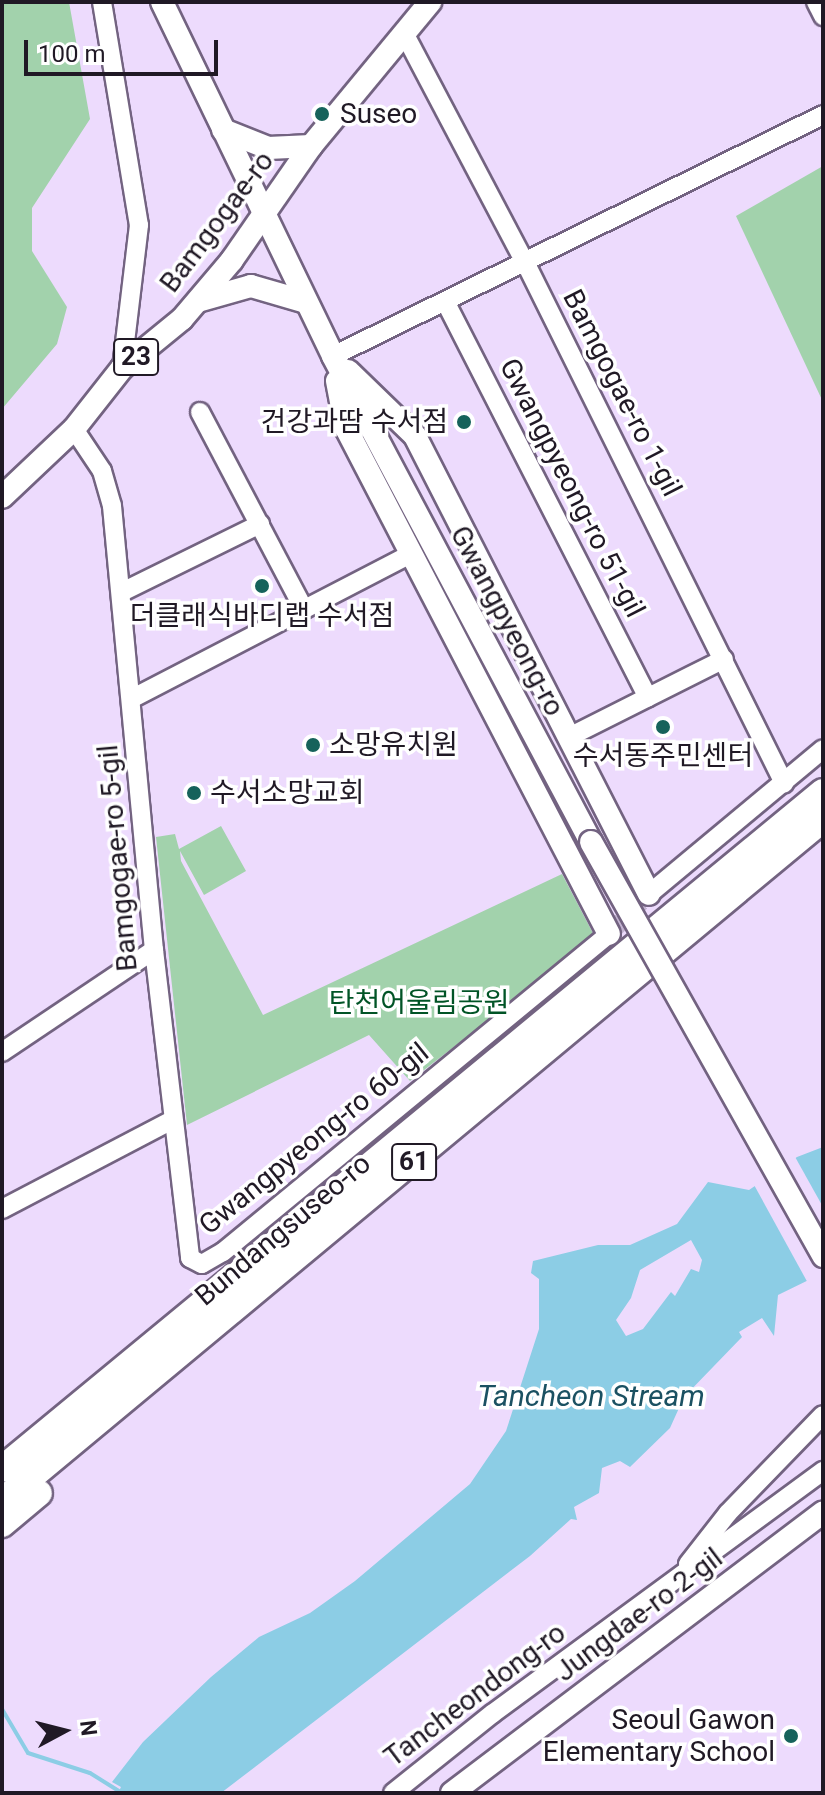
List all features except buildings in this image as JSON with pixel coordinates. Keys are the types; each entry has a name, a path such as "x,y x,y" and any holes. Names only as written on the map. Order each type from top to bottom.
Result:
{"highway":[{"name":"Bundangsuseo-ro","path":"3,1468 823,792"},
{"name":"Bundangsuseo-ro","path":"2,1501 162,1373 823,819"},
{"path":"2,1524 91,1447 162,1373"}],"main road":[{"name":"Gwangpyeong-ro","path":"162,2 333,356 591,842 823,1256"},
{"name":"Bamgogae-ro","path":"2,497 74,429 122,368 197,301 265,214 311,146 430,2"},
{"path":"223,130 268,148 311,146"},
{"path":"197,301 251,286 306,302"},
{"path":"333,356 346,428 409,555 609,934"},
{"path":"333,356 415,436 571,736 649,894"},
{"path":"577,872 597,882 619,872 624,859 618,828"},
{"name":"Jungdae-ro 2-gil","path":"452,1793 823,1512"}],"street":[{"path":"102,2 139,225 122,368"},
{"path":"816,2 823,16"},
{"name":"Bamgogae-ro 1-gil","path":"404,33 526,264 784,783"},
{"path":"333,356 526,264 823,115"},
{"name":"Gwangpyeong-ro 51-gil","path":"446,303 648,697"},
{"path":"200,412 304,609"},
{"name":"Bamgogae-ro 5-gil","path":"74,429 102,471 122,592 154,950 185,1247 190,1258 202,1264"},
{"path":"122,592 260,524"},
{"path":"133,698 409,555"},
{"name":"Gwangpyeong-ro","path":"571,736 724,659"},
{"path":"649,894 823,749"},
{"name":"Gwangpyeong-ro 60-gil","path":"202,1264 223,1252 609,934"},
{"path":"2,1052 154,950"},
{"path":"2,1209 172,1120"},
{"path":"671,1585 728,1513 823,1415"},
{"name":"Tancheondong-ro","path":"393,1793 492,1714 823,1471"}],"green space":[{"path":"2,2 69,2 90,119 32,208 32,251 67,307 57,344 2,409"},
{"path":"823,166 823,402 736,216"},
{"name":"탄천어울림공원","path":"221,826 246,871 204,895 180,851 181,861 263,1015 562,874 595,937 410,1081 369,1035 187,1125 156,837 175,834 179,849"}],"water":[{"name":"Tancheon Stream","path":"823,1147 823,1273 778,1295 774,1336 762,1318 739,1332 742,1337 684,1397 670,1428 630,1467 620,1461 602,1468 599,1493 574,1507 577,1520 571,1519 530,1556 221,1793 118,1793 121,1787 112,1782 143,1742 211,1677 259,1637 310,1613 355,1581 470,1484 506,1431 539,1329 539,1279 531,1273 533,1261 598,1245 630,1245 677,1224 708,1182 749,1190 797,1157","holes":["691,1240 702,1260 699,1272 691,1269 675,1296 671,1292 643,1329 626,1336 616,1320 631,1298 640,1270"]}],"pier":[{"path":"794,1155 823,1207 823,1278 809,1285 753,1183"}],"waterway":[{"path":"2,1709 28,1753 90,1773 119,1791"}],"tunnel":[{"path":"609,934 649,894"}],"place":[{"name":"Suseo","path":"322,114"},
{"name":"건강과땀 수서점","path":"464,422"},
{"name":"더클래식바디랩 수서점","path":"262,586"},
{"name":"수서동주민센터","path":"663,727"},
{"name":"소망유치원","path":"313,745"},
{"name":"수서소망교회","path":"194,793"},
{"name":"Seoul Gawon Elementary School","path":"791,1736"}]}
